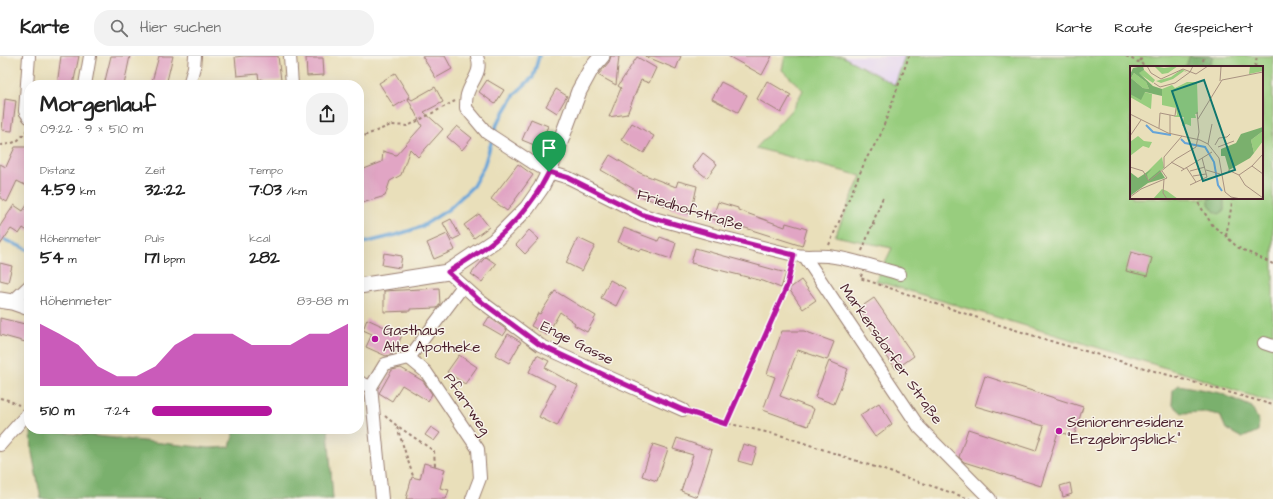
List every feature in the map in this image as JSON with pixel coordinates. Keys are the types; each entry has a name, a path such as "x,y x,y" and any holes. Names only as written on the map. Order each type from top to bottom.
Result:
{"main road":[{"path":"364,285 448,272 494,241 527,208 541,188 549,172 579,91 591,69 602,56"},
{"path":"6,301 24,306"}],"street":[{"path":"28,80 30,56"},
{"path":"86,80 90,56"},
{"path":"190,80 196,56"},
{"path":"290,56 292,80"},
{"path":"467,94 478,72 477,56"},
{"name":"Friedhofstraße","path":"467,94 466,108 487,133 549,172 569,178 643,215 718,236 800,256 827,256 865,263 900,274"},
{"name":"Markersdorfer Straße","path":"800,256 919,428 990,499"},
{"name":"Enge Gasse","path":"448,272 479,300 540,345 683,410"},
{"path":"382,499 371,387 385,364 409,358 463,286"},
{"path":"6,301 24,289"},
{"name":"Pfarrweg","path":"409,358 426,372 478,449 480,478 472,499"},
{"path":"364,384 371,387"},
{"path":"0,445 24,412"}],"path":[{"path":"827,256 828,247 866,159 880,136 909,56"},
{"path":"1126,56 1138,62 1143,56"},
{"path":"1202,66 1204,56"},
{"path":"1255,66 1257,56"},
{"path":"1140,60 1143,66"},
{"path":"364,136 391,125 408,126 467,94"},
{"path":"0,145 12,144 22,138 24,135"},
{"path":"864,246 883,197"},
{"path":"1196,199 1213,226 1237,247 1273,264"},
{"path":"1226,236 1233,199"},
{"path":"872,224 877,225"},
{"path":"726,424 800,256"},
{"path":"865,263 860,278 1057,342 1273,405"},
{"path":"0,398 8,400 24,408"},
{"path":"373,408 434,451 435,466"},
{"path":"683,410 726,424 783,436 970,499"},
{"path":"396,425 413,476"}],"shaded area":[{"path":"842,56 905,56 895,85"}],"green space":[{"path":"785,56 842,56 895,85 905,56 1273,56 1273,403 1186,374 876,281 892,248 835,236 861,176 756,148 794,107 803,90 782,70"},
{"path":"1190,56 1213,56 1209,66 1185,66"},
{"path":"1209,199 1224,199 1224,211 1219,214 1214,211 1209,204"},
{"path":"1179,385 1220,393 1252,407 1259,422 1258,431 1242,438 1226,429 1220,415 1205,412 1182,413 1172,404 1173,390"},
{"path":"31,434 78,434 209,448 230,447 234,434 328,434 333,499 41,499 32,453"}],"building":[{"path":"61,56 79,56 74,80 58,80"},
{"path":"111,56 130,56 125,80 105,80"},
{"path":"159,56 173,56 167,80 152,80"},
{"path":"278,56 281,80 259,80 258,74 237,76 235,57"},
{"path":"422,56 445,56 452,69 436,78"},
{"path":"611,56 619,56 616,85 598,75 609,62"},
{"path":"645,56 681,56 676,69"},
{"path":"728,56 772,56 762,75"},
{"path":"637,57 656,68 649,83 641,80 627,114 609,117 621,88 618,86"},
{"path":"306,58 323,58 324,75 307,76"},
{"path":"395,73 410,97 394,107 379,83"},
{"path":"487,80 504,90 495,104 479,92"},
{"path":"767,81 791,95 781,113 757,99"},
{"path":"721,82 747,95 738,112 712,99"},
{"path":"435,87 443,102 424,112 443,129 418,157 410,149 401,175 390,181 385,196 364,202 364,169 382,162 383,151 396,155 422,126 408,99 409,98 412,100"},
{"path":"556,89 567,96 557,113 546,106"},
{"path":"5,99 16,101 12,131 2,130"},
{"path":"531,119 548,126 539,147 522,140"},
{"path":"632,123 654,136 644,153 621,140"},
{"path":"457,126 472,138 462,150 447,137"},
{"path":"15,147 24,147 24,184 17,181 7,202 0,198 0,164 6,167"},
{"path":"703,153 717,164 707,178 693,167"},
{"path":"610,155 640,173 676,187 678,181 697,186 691,214 671,209 638,195 639,192 601,170"},
{"path":"518,164 533,175 507,211 491,199"},
{"path":"718,202 738,208 738,210 785,227 786,223 807,229 802,246 733,224 733,226 712,219"},
{"path":"14,205 23,211 24,210 24,229 19,234 11,229 0,245 0,226"},
{"path":"479,214 489,227 474,238 464,225"},
{"path":"451,219 460,236 452,240 443,223"},
{"path":"624,228 658,241 660,237 676,243 671,259 641,249 640,251 618,242"},
{"path":"529,230 539,239 525,254 516,245"},
{"path":"447,234 455,250 434,259 427,243"},
{"path":"578,238 595,246 582,271 566,263"},
{"path":"695,248 786,273 781,288 763,281 691,263"},
{"path":"1131,252 1152,258 1147,276 1126,271"},
{"path":"384,253 402,256 400,268 382,265"},
{"path":"486,257 496,264 482,282 471,274"},
{"path":"0,263 12,266 8,282 0,280"},
{"path":"610,280 625,288 616,306 601,298"},
{"path":"801,280 816,300 803,309 789,289"},
{"path":"439,288 440,304 437,308 384,312 384,291"},
{"path":"555,291 596,316 587,332 574,325 575,323 560,312 547,335 531,326 538,313 540,314"},
{"path":"874,298 914,356 896,369 878,344 880,342 858,309"},
{"path":"489,317 507,330 503,336 484,325"},
{"path":"0,318 24,324 24,342 0,335"},
{"path":"367,319 402,335 394,354 386,356 366,347 372,334 364,330"},
{"path":"782,331 804,331 834,342 827,360 798,350 780,396 814,409 808,426 763,410 775,377 767,374"},
{"path":"508,334 521,342 509,363 495,355"},
{"path":"459,355 477,367 465,384 447,372"},
{"path":"537,355 549,361 545,368 578,386 557,426 539,417 555,385 529,372"},
{"path":"829,361 848,369 834,404 815,397"},
{"path":"401,368 423,381 432,394 428,401 402,385 392,401 379,393 392,370"},
{"name":"Seniorenresidenz \"Erzgebirgsblick\"","path":"985,376 1083,407 1074,436 1058,432 1041,486 964,462 959,457 968,429 1036,451 1044,426 975,406"},
{"path":"879,403 892,424 875,437 860,415"},
{"path":"431,427 440,433 434,441 425,435"},
{"path":"677,438 712,450 697,497 681,491 693,455 673,449"},
{"path":"653,444 668,449 657,481 642,476"},
{"path":"743,444 757,448 752,465 738,461"},
{"path":"424,463 445,469 440,488 449,490 446,499 406,499 412,477 420,479"},
{"path":"1070,483 1072,494 1063,497 1060,486"}],"waterway":[{"path":"364,243 421,227 449,209 473,186 484,166 497,124 515,94 533,77 539,56"},
{"path":"0,238 24,248"}],"place":[{"name":"Gasthaus Alte Apotheke","path":"375,339"},
{"name":"Seniorenresidenz \"Erzgebirgsblick\"","path":"1059,431"}],"route":[{"path":"549,172 569,178 643,215 794,255 787,286 726,424 683,410 540,345 479,300 448,272 494,241 527,208 541,188 549,172"}]}
